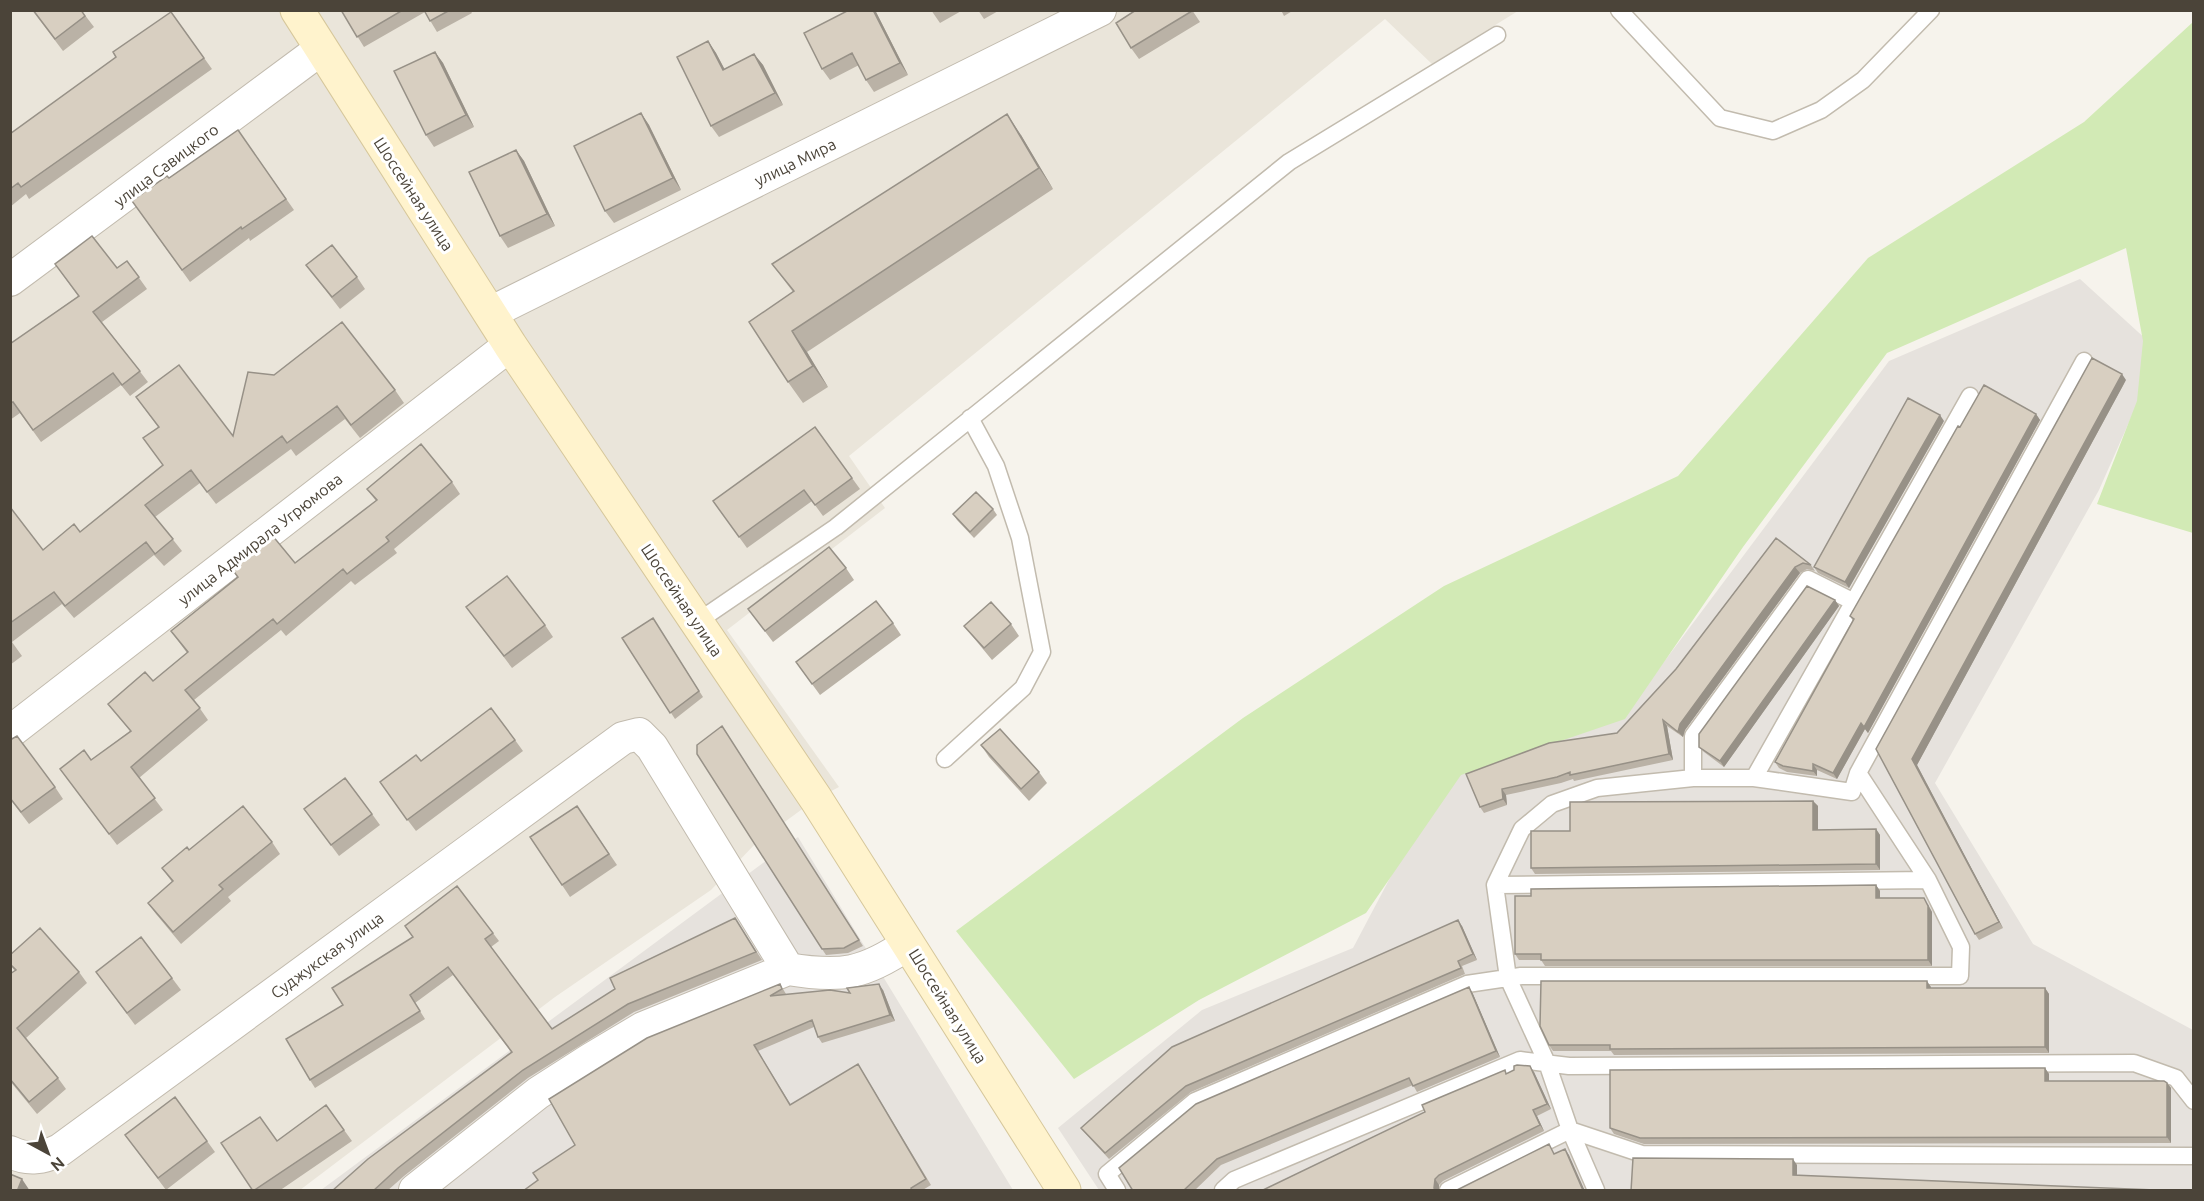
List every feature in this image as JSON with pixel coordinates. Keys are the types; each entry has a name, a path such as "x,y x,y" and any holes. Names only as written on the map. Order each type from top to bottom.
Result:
{"street":[{"name":"Шоссейная улица","path":"297,10 510,345 816,799 1065,1191"},
{"name":"улица Мира","path":"490,313 1100,10"},
{"name":"улица Савицкого","path":"10,280 321,50"},
{"name":"улица Адмирала Угрюмова","path":"10,732 510,345"},
{"name":"Суджукская улица","path":"10,1152 30,1158 46,1157 60,1150 623,738 639,734 652,747 789,969"},
{"path":"415,1191 538,1093 644,1028 789,969 821,975 853,971 884,960 908,944"}],"lane":[{"path":"1619,10 1720,118 1773,130 1821,110 1863,80 1931,10"},
{"path":"697,622 836,528 1289,162 1497,35"},
{"path":"1596,1191 1570,1130 1547,1064 1508,978 1495,885 1522,829 1552,804 1597,788 1693,778 1754,778 1852,792 1858,773 2084,361"},
{"path":"1754,778 1970,396"},
{"path":"945,759 1023,688 1042,652 1020,538 996,466 970,418"},
{"path":"1693,778 1693,736 1808,579 1854,602"},
{"path":"1117,1191 1107,1174 1195,1101 1467,984 1521,976 1960,976 1961,947 1929,880 1858,773"},
{"path":"1495,885 1929,880"},
{"path":"1223,1191 1234,1180 1520,1060 1581,1066 2134,1063 2176,1078 2193,1101"},
{"path":"1448,1191 1570,1130 1642,1154 2193,1156"}],"shaded area":[{"path":"10,11 1518,11 1432,64 1385,19 849,456 885,508 727,630 839,787 816,799 756,843 711,890 555,997 300,1190 11,1190"},
{"path":"2080,279 2160,352 2099,490 1935,783 2033,944 2193,1030 2193,1190 1099,1190 1058,1128 1202,1010 1353,948 1445,774 1634,702 1889,361"},
{"path":"798,837 1013,1190 321,1190"}],"green space":[{"path":"2193,22 2193,533 2097,504 2137,401 2143,341 2126,248 1887,353 1743,547 1625,719 1461,775 1366,913 1199,1000 1074,1079 956,931 1243,718 1444,586 1678,476 1868,258 2084,122"}],"building":[{"path":"33,10 81,10 85,16 55,39"},
{"path":"341,10 403,10 357,37"},
{"path":"424,10 450,10 430,21"},
{"path":"849,10 873,10 900,63 866,80 852,53 822,69 804,33"},
{"path":"1136,10 1192,11 1131,48 1116,23"},
{"path":"171,12 204,58 21,187 18,183 10,189 10,134 116,57 113,52"},
{"path":"708,41 723,70 754,54 775,93 711,126 677,57"},
{"path":"435,52 466,115 426,135 394,71"},
{"path":"641,113 673,178 605,211 574,146"},
{"path":"1007,114 1039,168 792,331 813,366 788,382 749,322 794,291 772,264"},
{"path":"238,130 286,199 242,229 241,227 182,270 132,201"},
{"path":"516,150 547,214 500,236 469,172"},
{"path":"92,236 117,268 127,261 139,277 93,312 140,371 122,385 113,373 33,430 13,402 10,403 10,344 79,296 55,264"},
{"path":"332,245 357,277 332,297 306,265"},
{"path":"342,322 395,390 351,425 337,406 287,443 282,436 207,492 191,470 145,505 173,539 155,554 146,542 65,606 54,592 10,623 10,507 43,550 74,524 80,532 163,465 143,438 159,427 136,397 179,365 233,436 248,372 274,375"},
{"path":"2092,358 2122,374 1912,759 1999,922 1975,934 1876,749"},
{"path":"1984,385 2036,414 1864,727 1861,723 1833,773 1813,764 1813,771 1783,766 1775,762 1854,619 1850,616 1958,426 1960,427"},
{"path":"1908,398 1940,415 1845,582 1814,567"},
{"path":"815,427 852,478 815,505 804,490 739,537 713,501"},
{"path":"421,444 452,482 386,537 389,541 347,574 343,569 277,624 273,619 185,690 200,708 131,767 155,798 109,834 60,769 84,750 91,760 131,731 108,704 145,672 153,681 188,652 171,631 238,577 232,569 272,535 295,563 377,500 367,489"},
{"path":"976,492 993,509 970,532 953,514"},
{"path":"1776,538 1811,565 1803,563 1795,567 1680,724 1678,732 1663,720 1669,754 1570,775 1570,772 1502,789 1503,799 1480,807 1466,774 1549,743 1617,733 1676,669"},
{"path":"829,547 846,568 765,631 748,609"},
{"path":"507,576 545,625 504,656 466,607"},
{"path":"1807,586 1835,600 1720,761 1699,747 1699,734"},
{"path":"876,601 893,623 812,684 796,662"},
{"path":"991,602 1011,624 984,648 964,626"},
{"path":"653,618 699,691 670,713 622,638"},
{"path":"491,708 515,740 407,820 380,782 416,755 421,761"},
{"path":"722,726 859,940 844,948 822,949 697,754 697,745"},
{"path":"1000,729 1039,772 1021,789 981,745"},
{"path":"17,736 55,787 21,812 10,798 10,740"},
{"path":"345,778 372,814 331,845 304,809"},
{"path":"1813,801 1813,830 1876,829 1876,864 1531,868 1531,831 1570,831 1570,802"},
{"path":"243,806 272,842 219,885 223,889 173,932 148,903 173,881 162,868 187,847 189,850"},
{"path":"577,806 609,854 562,885 530,837"},
{"path":"1876,885 1876,898 1924,898 1928,906 1928,960 1541,960 1541,954 1515,954 1515,896 1531,896 1531,889"},
{"path":"457,886 493,933 485,939 552,1029 615,989 610,978 735,918 756,952 628,1004 523,1070 398,1168 373,1191 332,1191 368,1159 512,1052 448,967 410,995 420,1011 310,1080 286,1039 343,1005 332,988 413,937 405,926"},
{"path":"1458,920 1473,954 1458,961 1461,968 1186,1086 1105,1153 1081,1128 1172,1047"},
{"path":"40,928 79,972 17,1028 58,1078 29,1102 10,1079 10,974 16,970 10,964 10,955"},
{"path":"141,937 172,978 127,1013 96,972"},
{"path":"1541,981 1927,981 1927,988 2045,988 2045,1047 1610,1049 1610,1045 1549,1045 1540,1026"},
{"path":"780,984 782,989 770,996 830,990 850,993 847,988 879,984 890,1015 818,1037 812,1020 754,1045 790,1105 858,1064 926,1179 911,1188 912,1191 523,1191 538,1180 533,1173 575,1145 549,1099 647,1038"},
{"path":"1469,987 1496,1051 1413,1086 1409,1078 1217,1159 1183,1191 1133,1191 1119,1168 1196,1104"},
{"path":"1514,1066 1530,1066 1547,1104 1533,1110 1540,1125 1439,1175 1435,1179 1436,1191 1261,1191 1425,1112 1422,1105 1505,1070 1506,1074 1514,1070"},
{"path":"2045,1068 2045,1081 2164,1081 2167,1083 2167,1137 1640,1138 1610,1128 1610,1070"},
{"path":"175,1097 207,1141 158,1178 125,1135"},
{"path":"326,1105 344,1130 253,1191 221,1143 260,1117 277,1141"},
{"path":"1549,1144 1554,1154 1565,1149 1585,1191 1455,1191"},
{"path":"1633,1158 1793,1159 1793,1175 2180,1191 1631,1191"},
{"path":"10,1174 22,1179 18,1189 22,1191 10,1191"}]}
